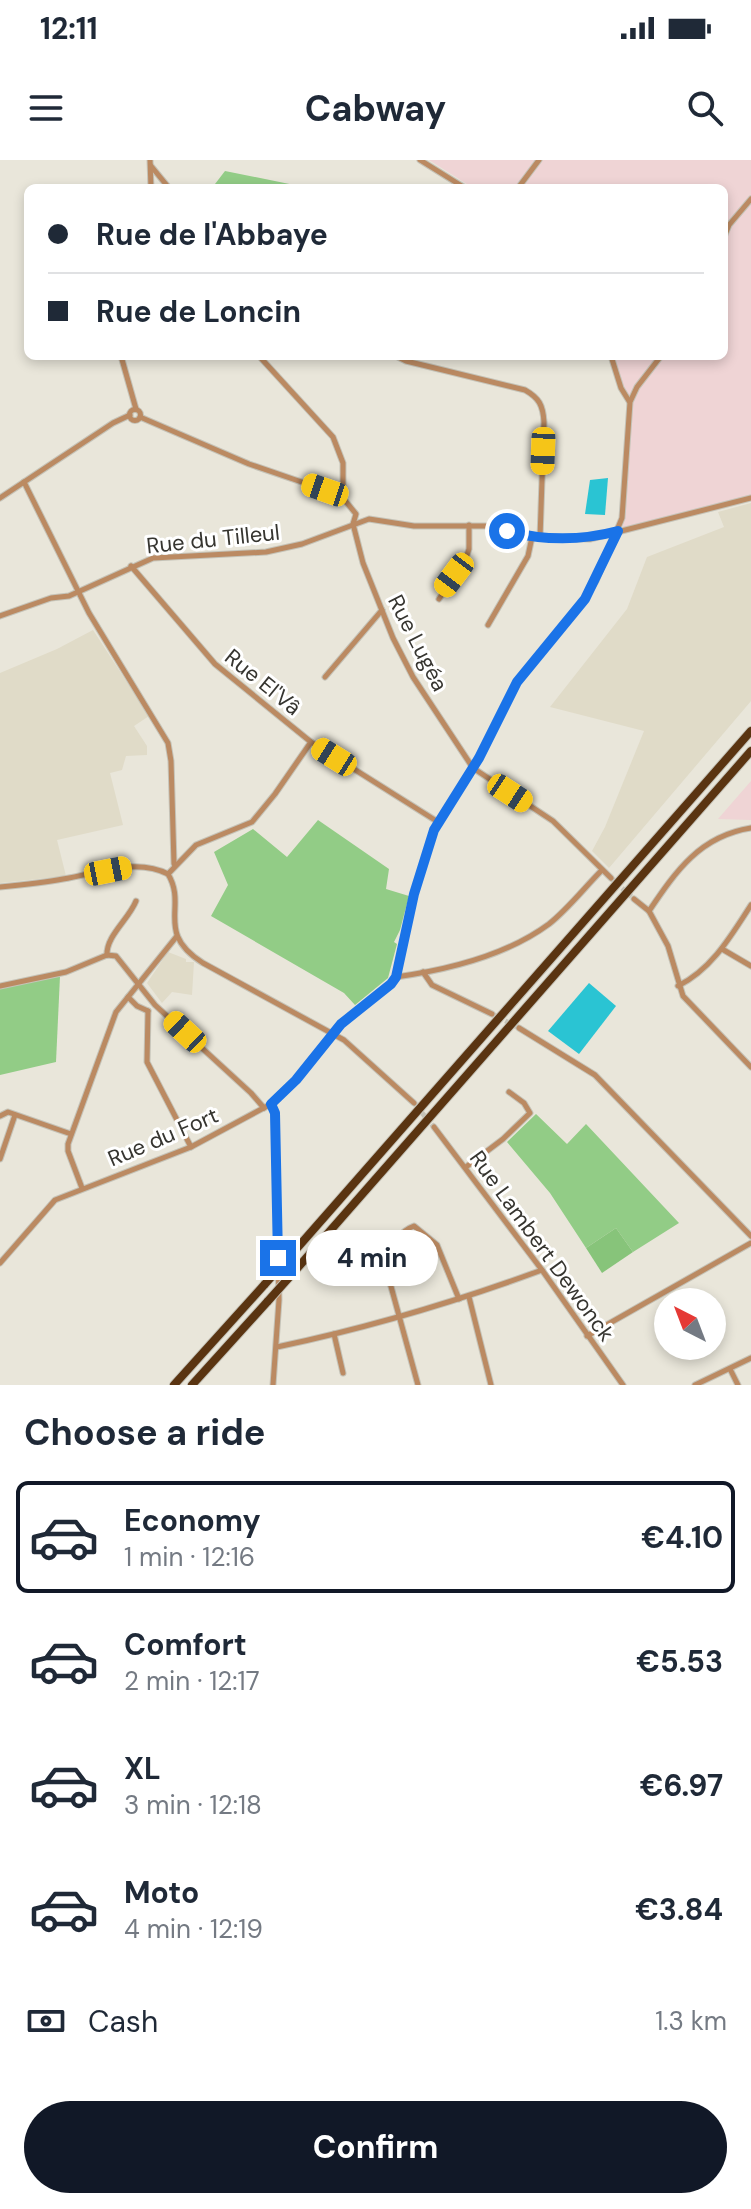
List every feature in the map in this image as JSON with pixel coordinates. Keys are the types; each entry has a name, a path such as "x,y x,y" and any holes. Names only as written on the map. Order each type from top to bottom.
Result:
{"highway":[{"path":"718,768 724,756 751,724"},
{"path":"174,1385 751,731"},
{"path":"192,1385 751,751"}],"street":[{"path":"420,160 459,184"},
{"path":"521,184 539,160"},
{"path":"150,163 151,184"},
{"path":"150,163 166,184"},
{"path":"728,227 751,199"},
{"path":"122,360 140,417"},
{"path":"130,415 134,420 140,417 249,464 343,498 343,463 333,437 263,360"},
{"path":"404,360 525,390 537,397 543,408 544,422 540,538"},
{"path":"612,360 621,388 630,402"},
{"path":"602,870 549,923 524,938 498,951 396,977 414,894 438,822 473,768 517,682 585,599 618,531 622,518 630,402 637,387 658,360"},
{"path":"0,498 136,409"},
{"path":"24,482 102,636 168,743 174,865"},
{"name":"Rue Lugéa","path":"343,498 356,514 353,524 363,563 413,677 473,768"},
{"name":"Rue du Tilleul","path":"0,616 51,598 69,596 153,558 266,552 302,544 369,519 414,526 487,526 532,537 590,539 751,498"},
{"path":"439,599 466,558 469,525"},
{"path":"488,625 528,556 532,537"},
{"name":"Rue El'Vâ","path":"131,566 215,664 311,742 438,822"},
{"path":"325,677 382,610"},
{"path":"168,874 196,845 252,822 311,742"},
{"path":"473,768 553,821 611,878"},
{"path":"649,911 673,875 697,850 732,832 751,828"},
{"path":"0,887 129,867 158,869 168,874 174,884 177,936 185,950 203,963 334,1033 414,1103"},
{"path":"634,899 649,911 668,946 683,996 751,1067"},
{"path":"107,955 108,944 136,901"},
{"path":"678,986 690,980 722,949 751,905"},
{"path":"82,1188 68,1151 71,1134 112,1019 177,936"},
{"path":"722,949 751,966"},
{"path":"0,986 66,972 107,955 116,956 155,1005 264,1108"},
{"path":"423,972 432,985 492,1014"},
{"name":"Rue du Fort","path":"0,1263 47,1207 64,1195 191,1147 271,1104 296,1080 341,1024 396,977"},
{"path":"128,997 148,1011"},
{"path":"155,1005 148,1011 147,1062 191,1147"},
{"path":"519,1028 595,1075 751,1236"},
{"path":"466,1167 503,1139 530,1113 524,1103 509,1092"},
{"path":"271,1104 275,1123 279,1300 273,1385"},
{"path":"0,1116 12,1113 71,1134"},
{"path":"0,1159 12,1113"},
{"name":"Rue Lambert Dewonck","path":"434,1127 542,1270 623,1385"},
{"path":"418,1385 384,1261 388,1250 407,1228 414,1226 437,1245 459,1299"},
{"path":"587,1336 751,1243"},
{"path":"277,1347 469,1297 542,1270"},
{"path":"469,1297 491,1385"},
{"path":"334,1334 343,1373"},
{"path":"695,1385 751,1358"},
{"path":"730,1369 738,1385"}],"shaded area":[{"path":"429,160 751,160 751,497 622,529 631,418 615,360 728,360 728,184 467,184"},
{"path":"751,503 751,701 609,868 592,851 644,731 550,707 627,609 647,557 724,527 718,512"},
{"path":"93,630 149,716 134,726 147,746 147,755 126,756 122,770 110,773 123,825 57,840 66,876 0,883 0,673"},
{"path":"751,781 751,820 718,819"},
{"path":"168,952 186,959 186,962 194,962 192,995 172,992 162,1003 147,983"}],"green space":[{"path":"225,171 289,184 215,184"},
{"path":"318,820 389,869 386,889 409,896 394,942 397,944 388,978 355,1005 344,993 211,916 228,885 214,852 253,829 287,857"},
{"path":"60,976 56,1062 0,1075 0,986"},
{"path":"536,1114 567,1144 586,1124 679,1223 633,1252 616,1228 586,1248 550,1193 507,1142"},
{"path":"616,1228 633,1252 602,1273 586,1248"}],"water":[{"path":"608,478 605,515 585,514 590,480"},
{"path":"589,983 616,1006 579,1054 548,1031"}],"tunnel":[{"path":"611,878 634,899"},
{"path":"492,1014 519,1028"},
{"path":"417,1107 434,1127"}],"route":[{"path":"278,1258 275,1113 271,1104 296,1080 341,1024 396,977 414,894 434,830 479,758 517,682 585,599 618,531 590,539 563,539 532,537 507,531"}]}
